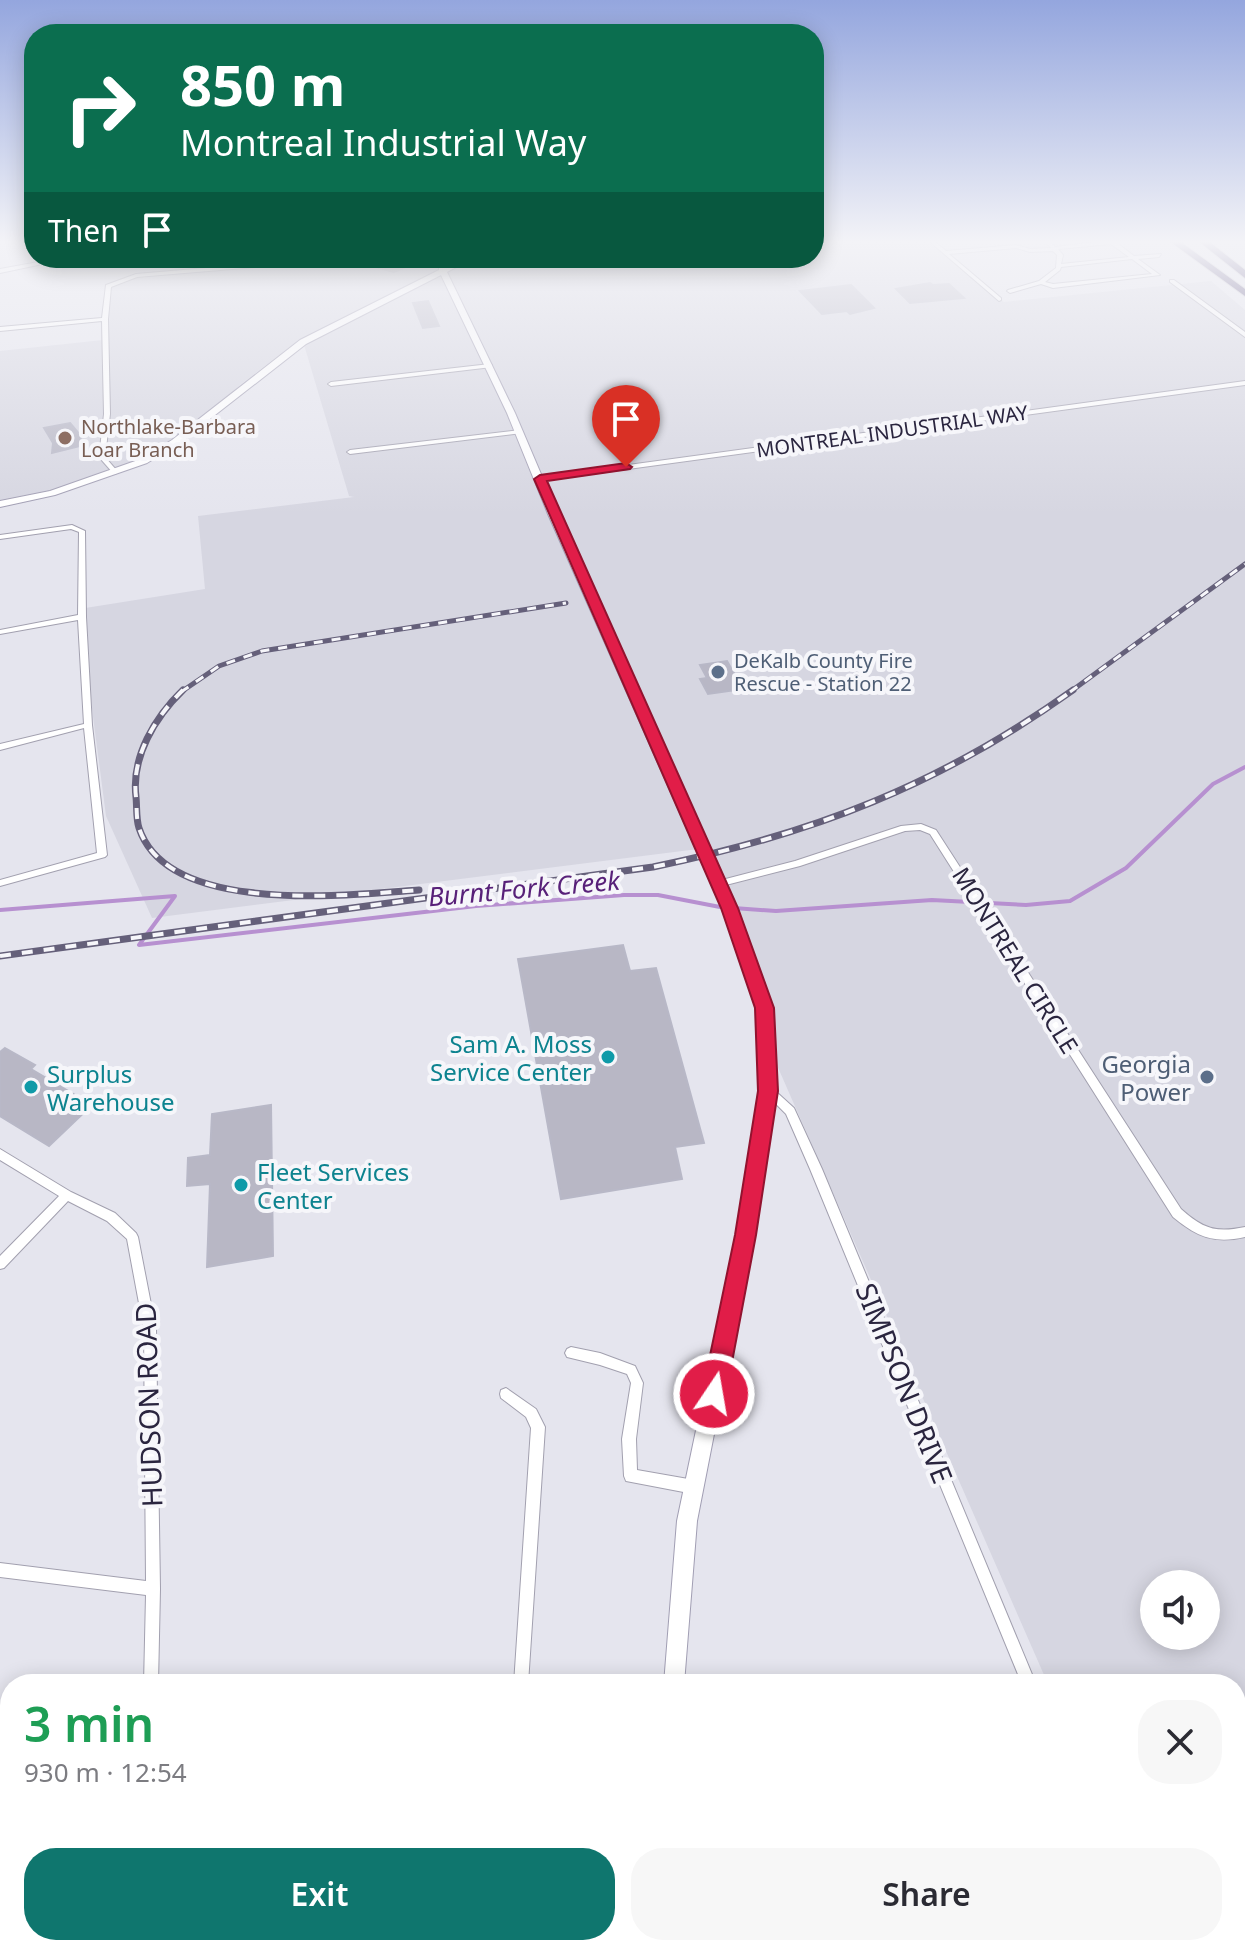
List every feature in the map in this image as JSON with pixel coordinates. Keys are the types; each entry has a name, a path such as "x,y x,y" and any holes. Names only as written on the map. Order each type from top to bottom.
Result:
{"street":[{"path":"105,331 107,414 102,457 115,472"},
{"path":"0,504 52,493 144,461 175,442 303,342 324,331"},
{"path":"473,331 728,905 765,1008 768,1091 745,1235 687,1521 675,1674"},
{"path":"331,384 490,366"},
{"name":"MONTREAL INDUSTRIAL WAY","path":"540,479 1245,383"},
{"path":"350,452 520,432"},
{"path":"0,537 72,527 82,531 82,617 88,725 102,855 0,883"},
{"path":"0,632 82,617"},
{"path":"0,747 88,725"},
{"name":"MONTREAL CIRCLE","path":"718,884 797,864 904,828 921,827 933,832 1177,1213 1196,1230 1214,1237 1245,1232"},
{"name":"SIMPSON DRIVE","path":"768,1091 790,1111 816,1169 1025,1674"},
{"name":"HUDSON ROAD","path":"0,1154 67,1195 111,1217 132,1237 150,1330 151,1674"},
{"path":"0,1264 67,1195"},
{"path":"571,1353 631,1370 637,1383 629,1439 631,1476 694,1487"},
{"path":"506,1394 531,1413 538,1427 522,1674"},
{"path":"0,1570 153,1589"}],"shaded area":[{"path":"104,331 1245,331 1245,1674 1044,1674 762,1031 755,975 706,848 152,918 106,816 79,609 205,589 198,516 354,497 349,496 302,338 241,384 190,434 143,461 91,482 0,503 0,351 103,340"}],"building":[{"name":"Northlake-Barbara Loar Branch","path":"70,423 81,436 80,446 52,453 53,443 44,428"},
{"name":"DeKalb County Fire Rescue - Station 22","path":"727,661 743,689 708,694 700,679 707,678 700,665"},
{"name":"Sam A. Moss Service Center","path":"623,945 630,971 656,968 704,1143 675,1147 682,1179 561,1199 518,959"},
{"name":"Surplus Warehouse","path":"5,1048 35,1065 31,1069 92,1105 49,1146 0,1116 0,1052"},
{"name":"Fleet Services Center","path":"271,1105 273,1256 207,1267 210,1184 187,1186 188,1158 210,1155 212,1114"}],"waterway":[{"name":"Burnt Fork Creek","path":"0,910 175,896 139,945 476,906 624,895 658,895 720,907 776,911 932,900 1026,905 1070,901 1126,868 1213,784 1245,767"}],"railway":[{"path":"1070,692 1245,564"},
{"path":"181,692 219,666 262,651 566,603"},
{"path":"0,956 653,867 712,854 821,822 924,779 1023,724 1073,690"},
{"path":"181,692 155,725 137,767 138,824 156,856 185,876 222,888 263,894 349,895 419,890"}],"place":[{"name":"Northlake-Barbara Loar Branch","path":"65,438"},
{"name":"DeKalb County Fire Rescue - Station 22","path":"718,672"},
{"name":"Sam A. Moss Service Center","path":"608,1057"},
{"name":"Georgia Power","path":"1207,1077"},
{"name":"Surplus Warehouse","path":"31,1087"},
{"name":"Fleet Services Center","path":"241,1185"}],"route":[{"path":"626,467 540,479 551,510 729,908 765,1008 768,1091 745,1235 714,1394"}]}
